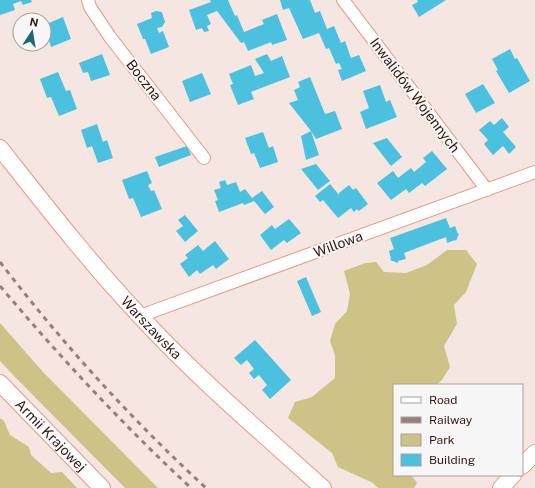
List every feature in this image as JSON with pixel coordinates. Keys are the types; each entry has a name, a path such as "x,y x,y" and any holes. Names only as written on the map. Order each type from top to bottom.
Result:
{"street":[{"name":"Boczna","path":"88,0 90,7 110,37 204,158"},
{"name":"Inwalidów Wojennych","path":"344,0 487,190"},
{"name":"Warszawska","path":"0,148 76,244 140,316 210,387 323,488"},
{"name":"Willowa","path":"140,316 535,172"},
{"name":"Armii Krajowej","path":"0,383 102,488"},
{"path":"523,465 535,453"},
{"path":"501,488 512,476"}],"green space":[{"path":"447,250 466,250 477,264 466,292 454,305 457,324 444,346 450,367 442,380 437,384 393,384 393,476 412,476 417,483 414,488 378,488 373,483 338,467 332,453 288,418 295,402 312,397 335,378 335,355 330,341 335,324 347,311 350,294 344,271 365,263 376,262 384,272 406,273 427,265"},
{"path":"0,323 43,372 158,488 125,488 15,377 0,361"},
{"path":"0,418 4,421 10,435 29,447 31,455 51,473 62,472 77,488 0,488"}],"building":[{"path":"0,0 31,0 32,2 23,5 21,1 13,4 15,10 0,15"},
{"path":"210,0 228,0 235,16 237,15 244,32 264,24 262,20 277,14 287,40 272,45 271,42 248,51 244,42 241,43 217,11 207,15 211,24 207,26 209,31 204,32 202,28 196,30 189,10 211,2"},
{"path":"280,0 310,0 315,13 320,11 327,29 334,26 341,43 345,41 351,58 359,55 366,71 342,81 338,70 342,69 339,63 336,64 329,48 326,49 319,33 303,39 289,8 283,10"},
{"path":"417,0 446,0 419,17 412,5 418,2"},
{"path":"156,11 162,12 165,22 162,27 157,28 159,33 163,31 169,47 151,54 137,24 152,18 151,13"},
{"path":"63,17 71,39 52,47 52,22"},
{"path":"510,49 530,81 509,93 496,71 498,70 492,59"},
{"path":"102,54 110,75 91,81 88,72 83,73 79,63"},
{"path":"267,54 271,61 282,56 290,77 251,92 254,99 238,105 230,85 233,84 229,74 251,65 255,76 264,73 255,59"},
{"path":"58,72 66,91 70,90 77,109 59,116 51,97 47,98 40,79"},
{"path":"202,73 211,94 190,102 182,81"},
{"path":"310,77 325,114 335,111 342,129 316,139 289,103 298,100 294,90 300,87 298,82"},
{"path":"483,84 495,103 476,113 465,94"},
{"path":"380,85 386,102 390,100 397,117 366,129 360,112 369,108 363,91"},
{"path":"502,118 509,127 503,132 516,147 509,154 503,146 493,155 484,144 488,140 479,130 490,121 494,125"},
{"path":"97,124 103,142 107,140 113,158 98,163 92,146 87,148 81,130"},
{"path":"311,131 319,155 306,160 301,136"},
{"path":"263,132 269,148 273,146 278,162 260,168 254,153 251,154 245,138"},
{"path":"387,138 402,157 391,166 373,143"},
{"path":"187,146 191,155 159,167 155,157"},
{"path":"432,151 447,169 425,186 422,183 409,193 406,189 391,200 377,183 393,171 398,178 411,168 414,172 426,162 423,158"},
{"path":"316,164 330,181 318,190 301,169"},
{"path":"147,171 152,183 148,185 151,191 154,190 162,209 141,217 133,198 129,199 122,180"},
{"path":"225,180 227,185 236,182 240,192 245,189 252,198 262,191 274,207 265,214 254,201 244,205 243,203 219,212 215,201 218,200 214,190 221,188 219,182"},
{"path":"330,184 339,195 339,193 349,185 353,190 356,188 368,204 359,211 357,209 354,212 351,208 338,218 323,200 320,202 315,196"},
{"path":"185,215 198,231 185,242 176,231 183,226 178,220"},
{"path":"446,218 450,228 455,226 459,234 456,241 447,243 446,237 404,253 406,259 398,261 398,263 390,260 389,251 394,249 390,238"},
{"path":"289,219 301,233 287,243 284,240 271,250 260,235 272,225 275,229"},
{"path":"215,241 229,259 216,269 213,265 200,274 197,270 189,277 180,264 188,258 185,255 198,245 203,251"},
{"path":"306,277 321,312 312,316 297,281"},
{"path":"255,340 291,380 270,399 262,390 267,385 259,375 254,379 249,373 254,369 247,360 241,365 234,358"}],"railway":[{"path":"0,262 48,322 98,380 124,408 206,488"},
{"path":"0,286 92,390 191,488"}]}
